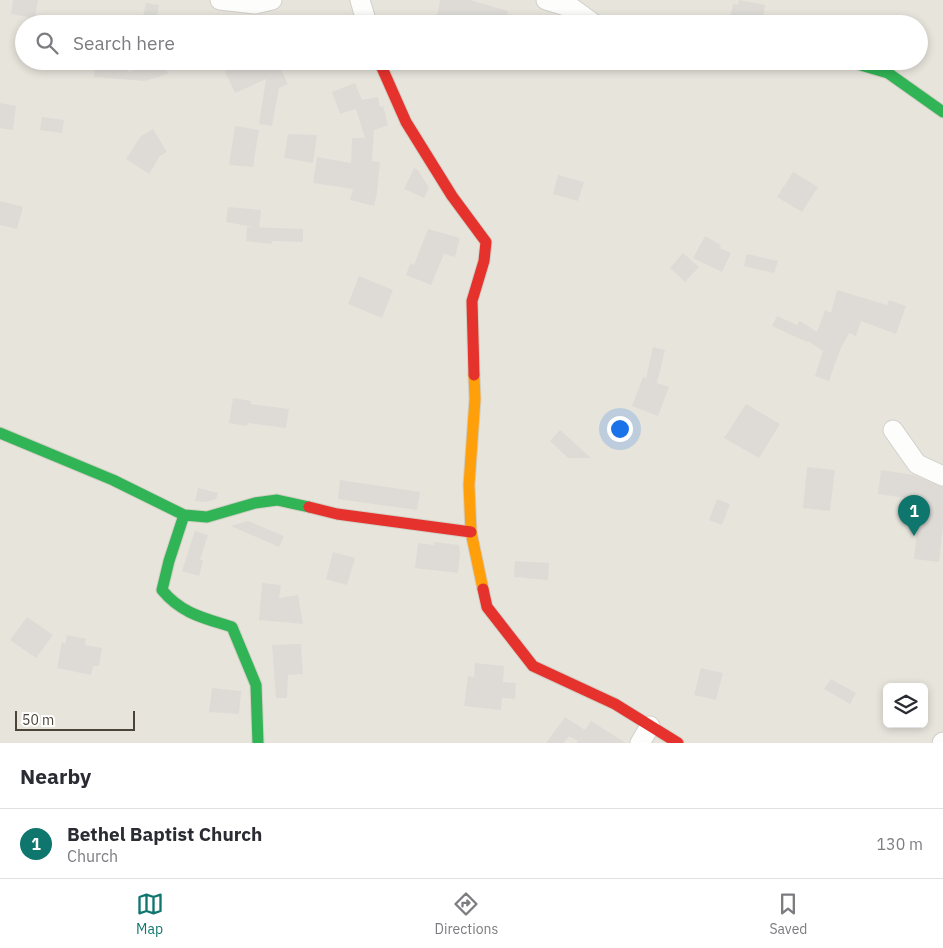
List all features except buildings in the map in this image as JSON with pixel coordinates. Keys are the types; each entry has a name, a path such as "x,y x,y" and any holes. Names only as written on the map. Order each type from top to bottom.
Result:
{"street":[{"path":"220,0 255,4 272,0"},
{"path":"360,0 364,15"},
{"path":"546,0 572,8 582,15"},
{"path":"383,70 406,122 452,196 486,242 484,261 472,301 475,399 469,484 471,532 487,607 533,666 614,704 678,743"},
{"path":"878,70 888,73 943,112"},
{"path":"893,430 917,464 943,476"},
{"path":"0,433 113,480 184,515 207,517 255,503 277,500 337,514 471,532"},
{"path":"184,515 162,590 172,602 188,611 232,627 256,685 258,743"},
{"path":"640,743 650,726"}],"shaded area":[{"path":"0,0 943,0 943,743 0,743"}],"traffic: fast":[{"path":"878,70 888,73 943,112"},
{"path":"0,433 113,480 184,515 207,517 255,503 277,500 309,507"},
{"path":"184,515 162,590 177,605 186,610 203,618 232,627 256,685 258,743"}],"traffic: slow":[{"path":"474,375 475,399 469,485 471,532 483,589"}],"traffic: jam":[{"path":"383,70 406,122 452,196 486,242 484,261 472,301 474,375"},
{"path":"309,507 337,514 471,532"},
{"path":"483,589 487,607 533,666 615,704 678,743"}],"place":[{"name":"Bethel Baptist Church","path":"914,536"}]}
